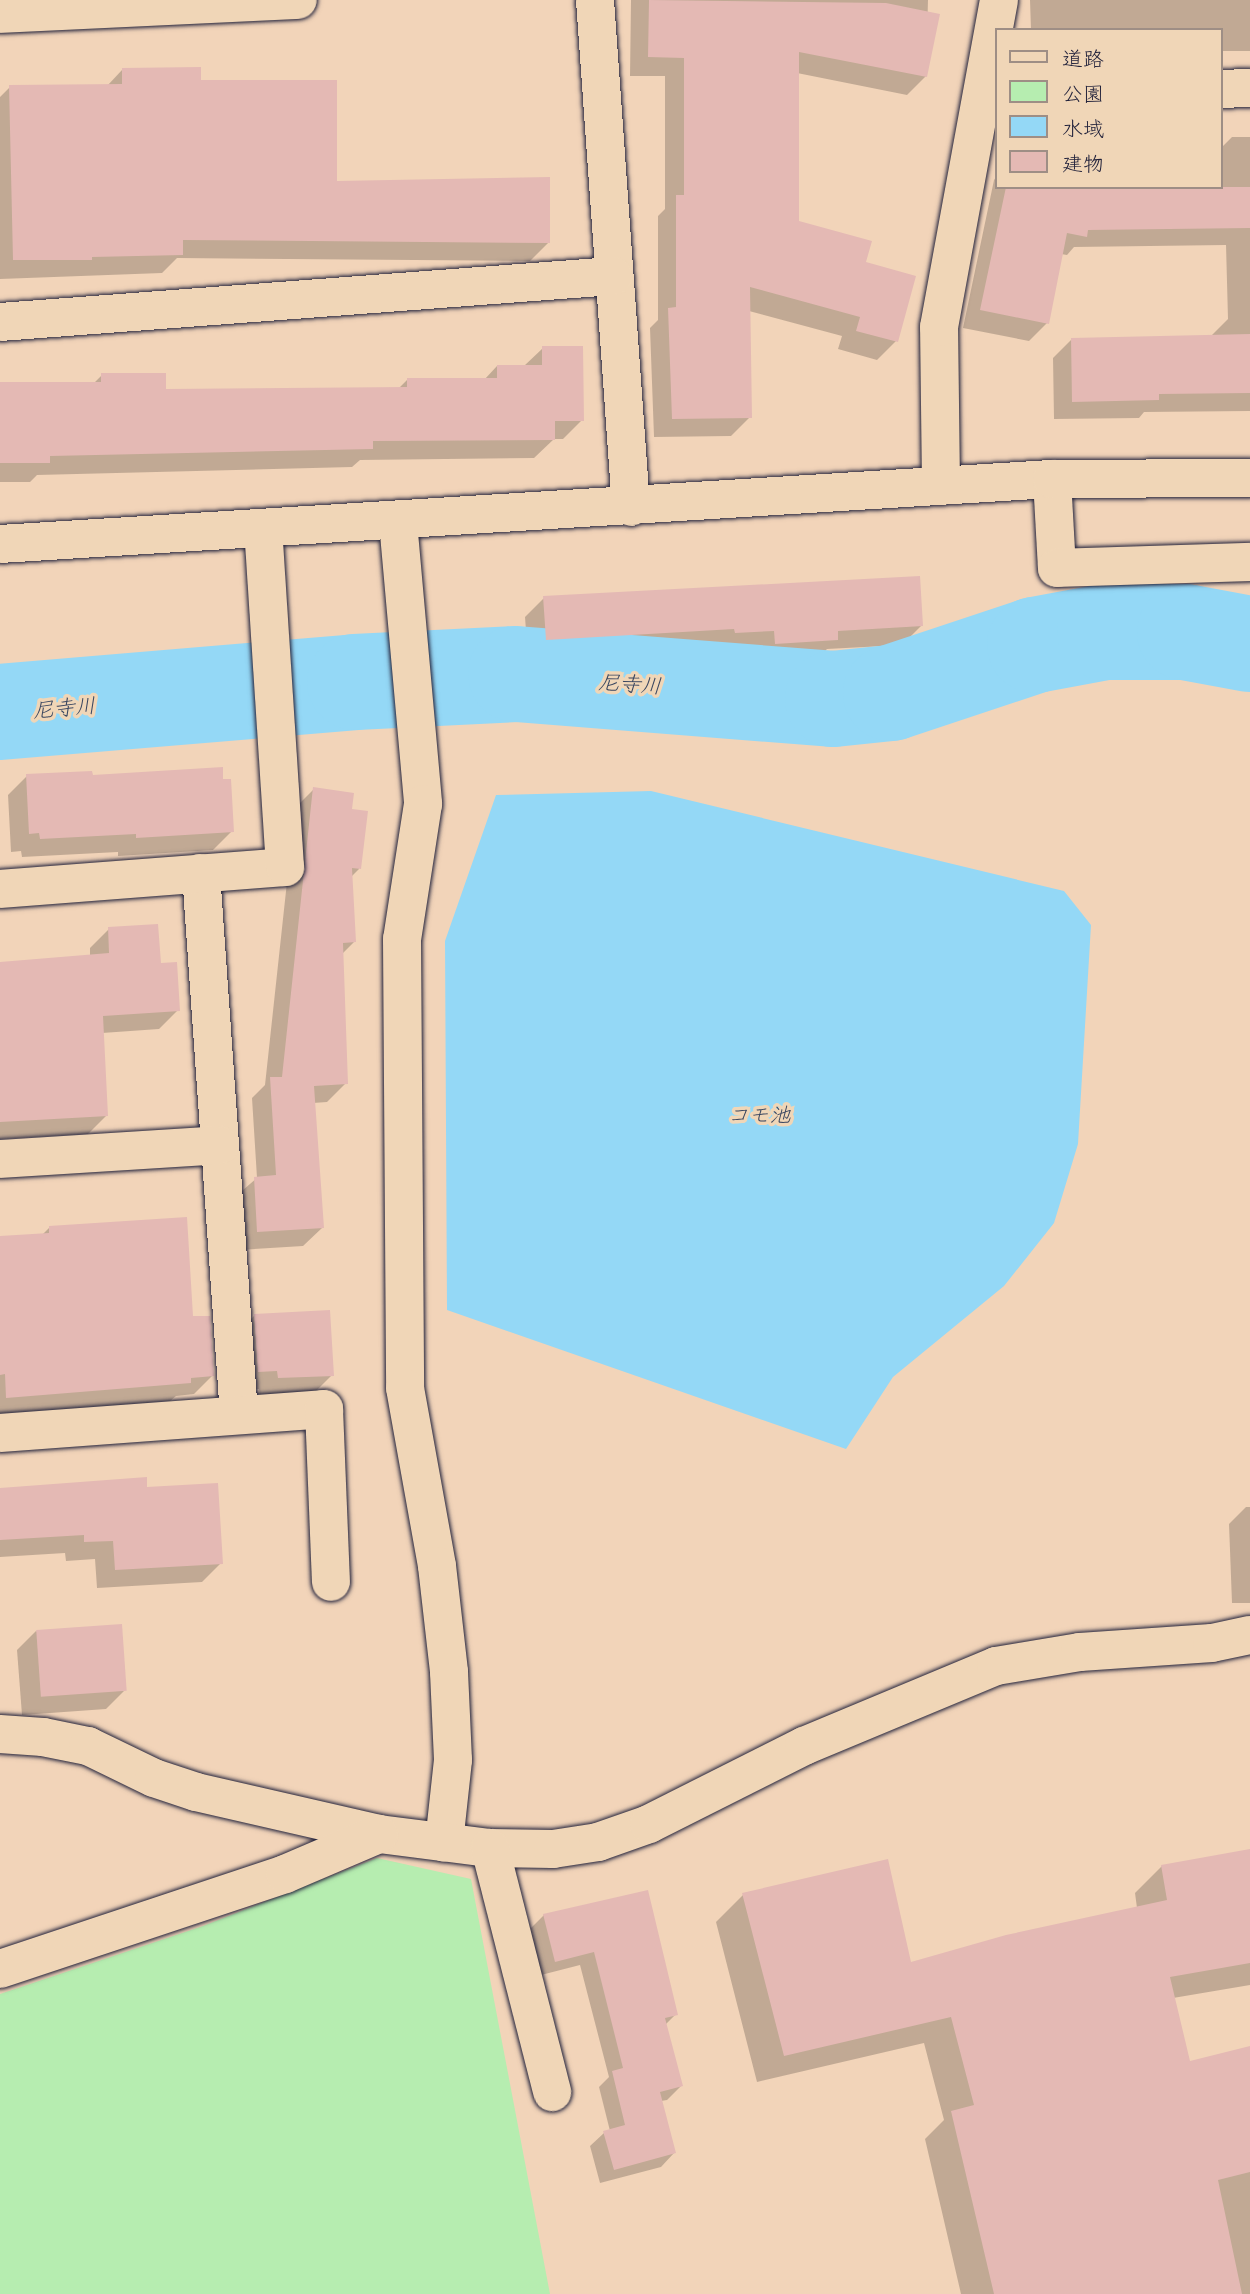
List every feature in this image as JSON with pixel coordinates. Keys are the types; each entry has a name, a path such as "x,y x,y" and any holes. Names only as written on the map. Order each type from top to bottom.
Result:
{"street":[{"path":"0,14 298,0"},
{"path":"595,0 631,507"},
{"path":"996,28 999,0"},
{"path":"942,486 939,327 988,97 995,35"},
{"path":"1222,89 1250,88"},
{"path":"0,323 613,276"},
{"path":"0,544 398,522 1052,479 1250,478"},
{"path":"1052,479 1057,568 1250,562"},
{"path":"398,522 423,804 402,939 405,1388 437,1566 449,1672 453,1760 444,1843"},
{"path":"0,889 285,867 263,530"},
{"path":"201,873 239,1415"},
{"path":"0,1159 220,1145"},
{"path":"0,1433 324,1409 331,1582"},
{"path":"0,1734 43,1737 88,1746 154,1777 196,1792 379,1834 490,1848 553,1849 598,1842 649,1824 804,1746 996,1666 1080,1652 1212,1643 1250,1635"},
{"path":"0,1969 285,1874 379,1834"},
{"path":"490,1848 552,2092"}],"green space":[{"path":"377,1858 471,1879 550,2294 0,2294 0,1994 203,1926"}],"water":[{"name":"コモ池","path":"651,791 1064,891 1091,925 1078,1144 1054,1223 1004,1286 893,1377 846,1449 447,1310 445,941 496,795"}],"building":[{"path":"649,0 886,3 940,14 927,77 799,52 799,221 872,241 866,262 916,276 898,342 856,331 860,317 750,287 752,418 672,419 668,308 676,307 676,195 684,195 684,58 648,57"},
{"path":"201,67 201,80 337,80 337,181 550,177 550,243 183,240 183,255 92,257 92,260 13,260 9,85 122,84 122,68"},
{"path":"1250,187 1250,228 1088,230 1087,237 1067,233 1049,324 980,310 1006,189"},
{"path":"1250,334 1250,393 1159,394 1159,400 1072,402 1071,338"},
{"path":"542,346 583,346 584,421 555,421 555,440 373,441 373,449 50,456 50,463 0,463 0,382 101,382 101,373 166,373 166,389 407,387 407,378 497,378 497,365 542,365"},
{"path":"920,576 923,626 838,631 838,640 775,644 774,631 735,633 734,629 546,640 543,596"},
{"path":"223,767 223,779 231,779 234,832 136,838 136,834 40,839 39,833 29,834 26,774 92,771 93,775"},
{"path":"313,787 354,793 352,809 368,811 361,869 352,868 356,942 343,943 348,1084 314,1086 324,1228 257,1232 254,1177 276,1175 270,1077 282,1077"},
{"path":"158,924 161,963 177,962 180,1011 103,1016 108,1116 0,1122 0,962 109,953 108,927"},
{"path":"187,1217 193,1316 210,1316 214,1376 191,1378 191,1383 6,1398 5,1374 0,1375 0,1236 49,1233 49,1226"},
{"path":"330,1310 334,1376 278,1378 277,1371 258,1372 254,1314"},
{"path":"147,1477 147,1487 218,1483 223,1564 115,1570 113,1541 84,1542 84,1535 0,1540 0,1488"},
{"path":"122,1624 127,1691 41,1697 36,1630"},
{"path":"1250,1849 1250,1963 1170,1977 1190,2061 1250,2046 1250,2172 1218,2180 1242,2294 994,2294 951,2111 974,2105 951,2017 784,2056 742,1893 888,1859 911,1962 1006,1935 1167,1900 1161,1865"},
{"path":"648,1890 678,2015 665,2018 683,2086 660,2092 676,2153 614,2170 603,2131 625,2125 612,2071 623,2068 594,1952 555,1962 543,1914"}],"waterway":[{"name":"尼寺川","path":"0,712 355,682 516,674 833,699 891,693 1035,645 1105,632 1185,632 1250,644"}]}
